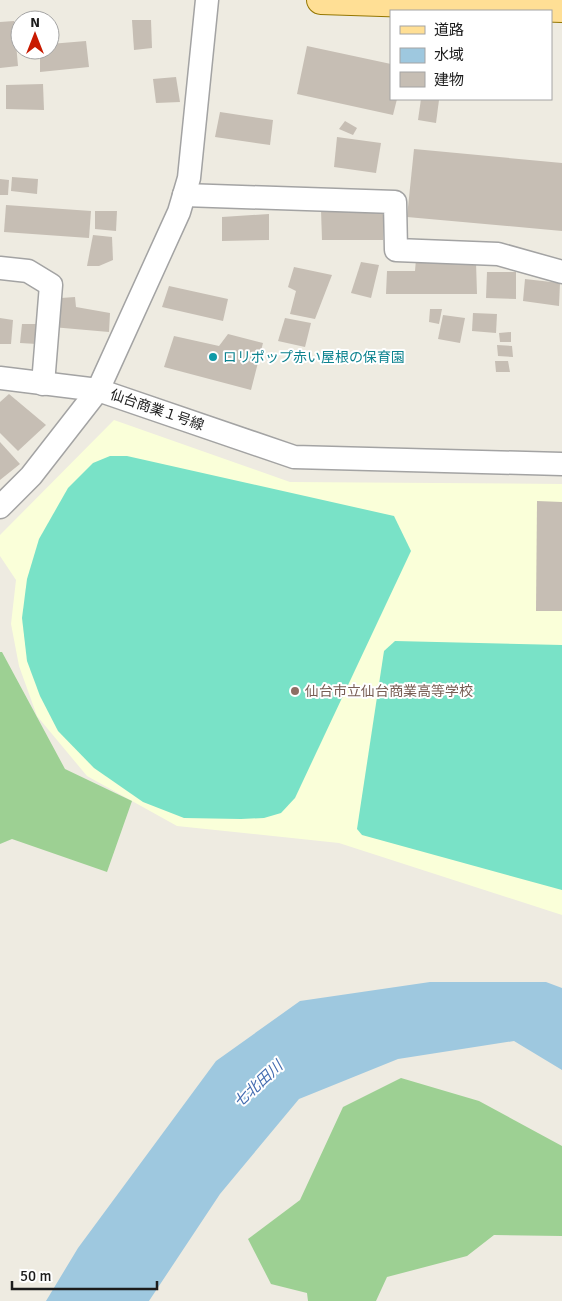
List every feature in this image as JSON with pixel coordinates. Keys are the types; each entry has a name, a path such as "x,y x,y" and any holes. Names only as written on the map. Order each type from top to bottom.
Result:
{"main road":[{"path":"321,0 562,8"}],"street":[{"name":"仙台商業１号線","path":"208,0 189,178 179,212 98,390 294,457 562,464"},
{"path":"184,195 395,202 396,250 498,254 562,272"},
{"path":"0,268 28,270 51,285 43,384"},
{"path":"0,378 98,390"},
{"path":"0,507 31,476 98,390"}],"shaded area":[{"name":"仙台市立仙台商業高等学校","path":"114,420 290,482 562,484 562,915 339,843 177,826 87,776 37,716 19,666 11,624 16,580 0,556 0,535"}],"green space":[{"path":"110,456 127,456 394,516 411,551 295,798 281,813 264,818 184,818 143,802 94,768 58,731 40,696 27,661 22,618 27,579 39,539 68,488 93,463"},
{"path":"395,641 562,645 562,890 362,835 357,829 384,651"},
{"path":"0,652 2,652 65,769 132,801 107,872 12,839 0,844"},
{"path":"401,1078 479,1101 562,1146 562,1236 494,1235 467,1256 387,1277 376,1301 308,1301 307,1293 271,1284 248,1239 300,1200 343,1107"}],"water":[{"name":"七北田川","path":"430,982 546,982 562,988 562,1070 514,1041 398,1059 299,1099 220,1194 149,1301 46,1301 78,1248 216,1061 300,1001"}],"building":[{"path":"132,20 151,20 152,48 134,50"},
{"path":"10,21 10,60 17,60 18,66 0,68 0,22"},
{"path":"86,41 89,67 40,72 40,60 60,60 60,43"},
{"path":"307,46 390,64 390,100 397,100 393,115 297,94"},
{"path":"176,77 180,102 156,103 153,79"},
{"path":"43,84 44,110 6,109 6,85"},
{"path":"421,100 439,100 436,123 418,120"},
{"path":"220,112 273,120 270,145 215,137"},
{"path":"345,121 357,128 353,135 339,129"},
{"path":"337,137 381,143 376,173 334,167"},
{"path":"414,149 562,163 562,231 407,217"},
{"path":"12,177 38,179 37,194 11,191"},
{"path":"0,179 9,180 8,195 0,195"},
{"path":"6,205 91,211 89,238 4,232"},
{"path":"321,210 383,210 383,240 322,240"},
{"path":"95,211 117,211 116,231 95,229"},
{"path":"269,214 269,240 222,241 222,217"},
{"path":"93,235 112,237 113,260 99,266 87,266"},
{"path":"416,259 476,262 477,294 386,294 387,271 415,271"},
{"path":"361,262 379,265 371,298 351,293"},
{"path":"294,267 332,275 315,319 290,314 296,291 288,287"},
{"path":"487,272 516,272 516,299 486,298"},
{"path":"525,279 560,283 559,306 523,301"},
{"path":"169,286 228,299 223,321 162,307"},
{"path":"75,297 76,307 110,313 109,332 52,327 61,298"},
{"path":"430,309 442,309 439,324 429,322"},
{"path":"473,313 497,314 496,333 472,331"},
{"path":"443,315 465,318 460,343 438,339"},
{"path":"0,318 13,320 11,344 0,344"},
{"path":"285,318 311,323 305,347 278,341"},
{"path":"22,324 37,324 37,344 20,343"},
{"path":"511,332 511,342 500,342 499,333"},
{"name":"ロリポップ赤い屋根の保育園","path":"228,334 263,343 251,390 164,367 174,336 219,346"},
{"path":"497,345 512,346 513,357 498,356"},
{"path":"495,361 508,361 510,372 496,372"},
{"path":"9,394 46,425 18,451 0,433 0,402"},
{"path":"0,442 20,464 0,480"},
{"path":"537,501 562,502 562,611 536,611"}],"place":[{"name":"ロリポップ赤い屋根の保育園","path":"213,357"},
{"name":"仙台市立仙台商業高等学校","path":"295,691"}]}
